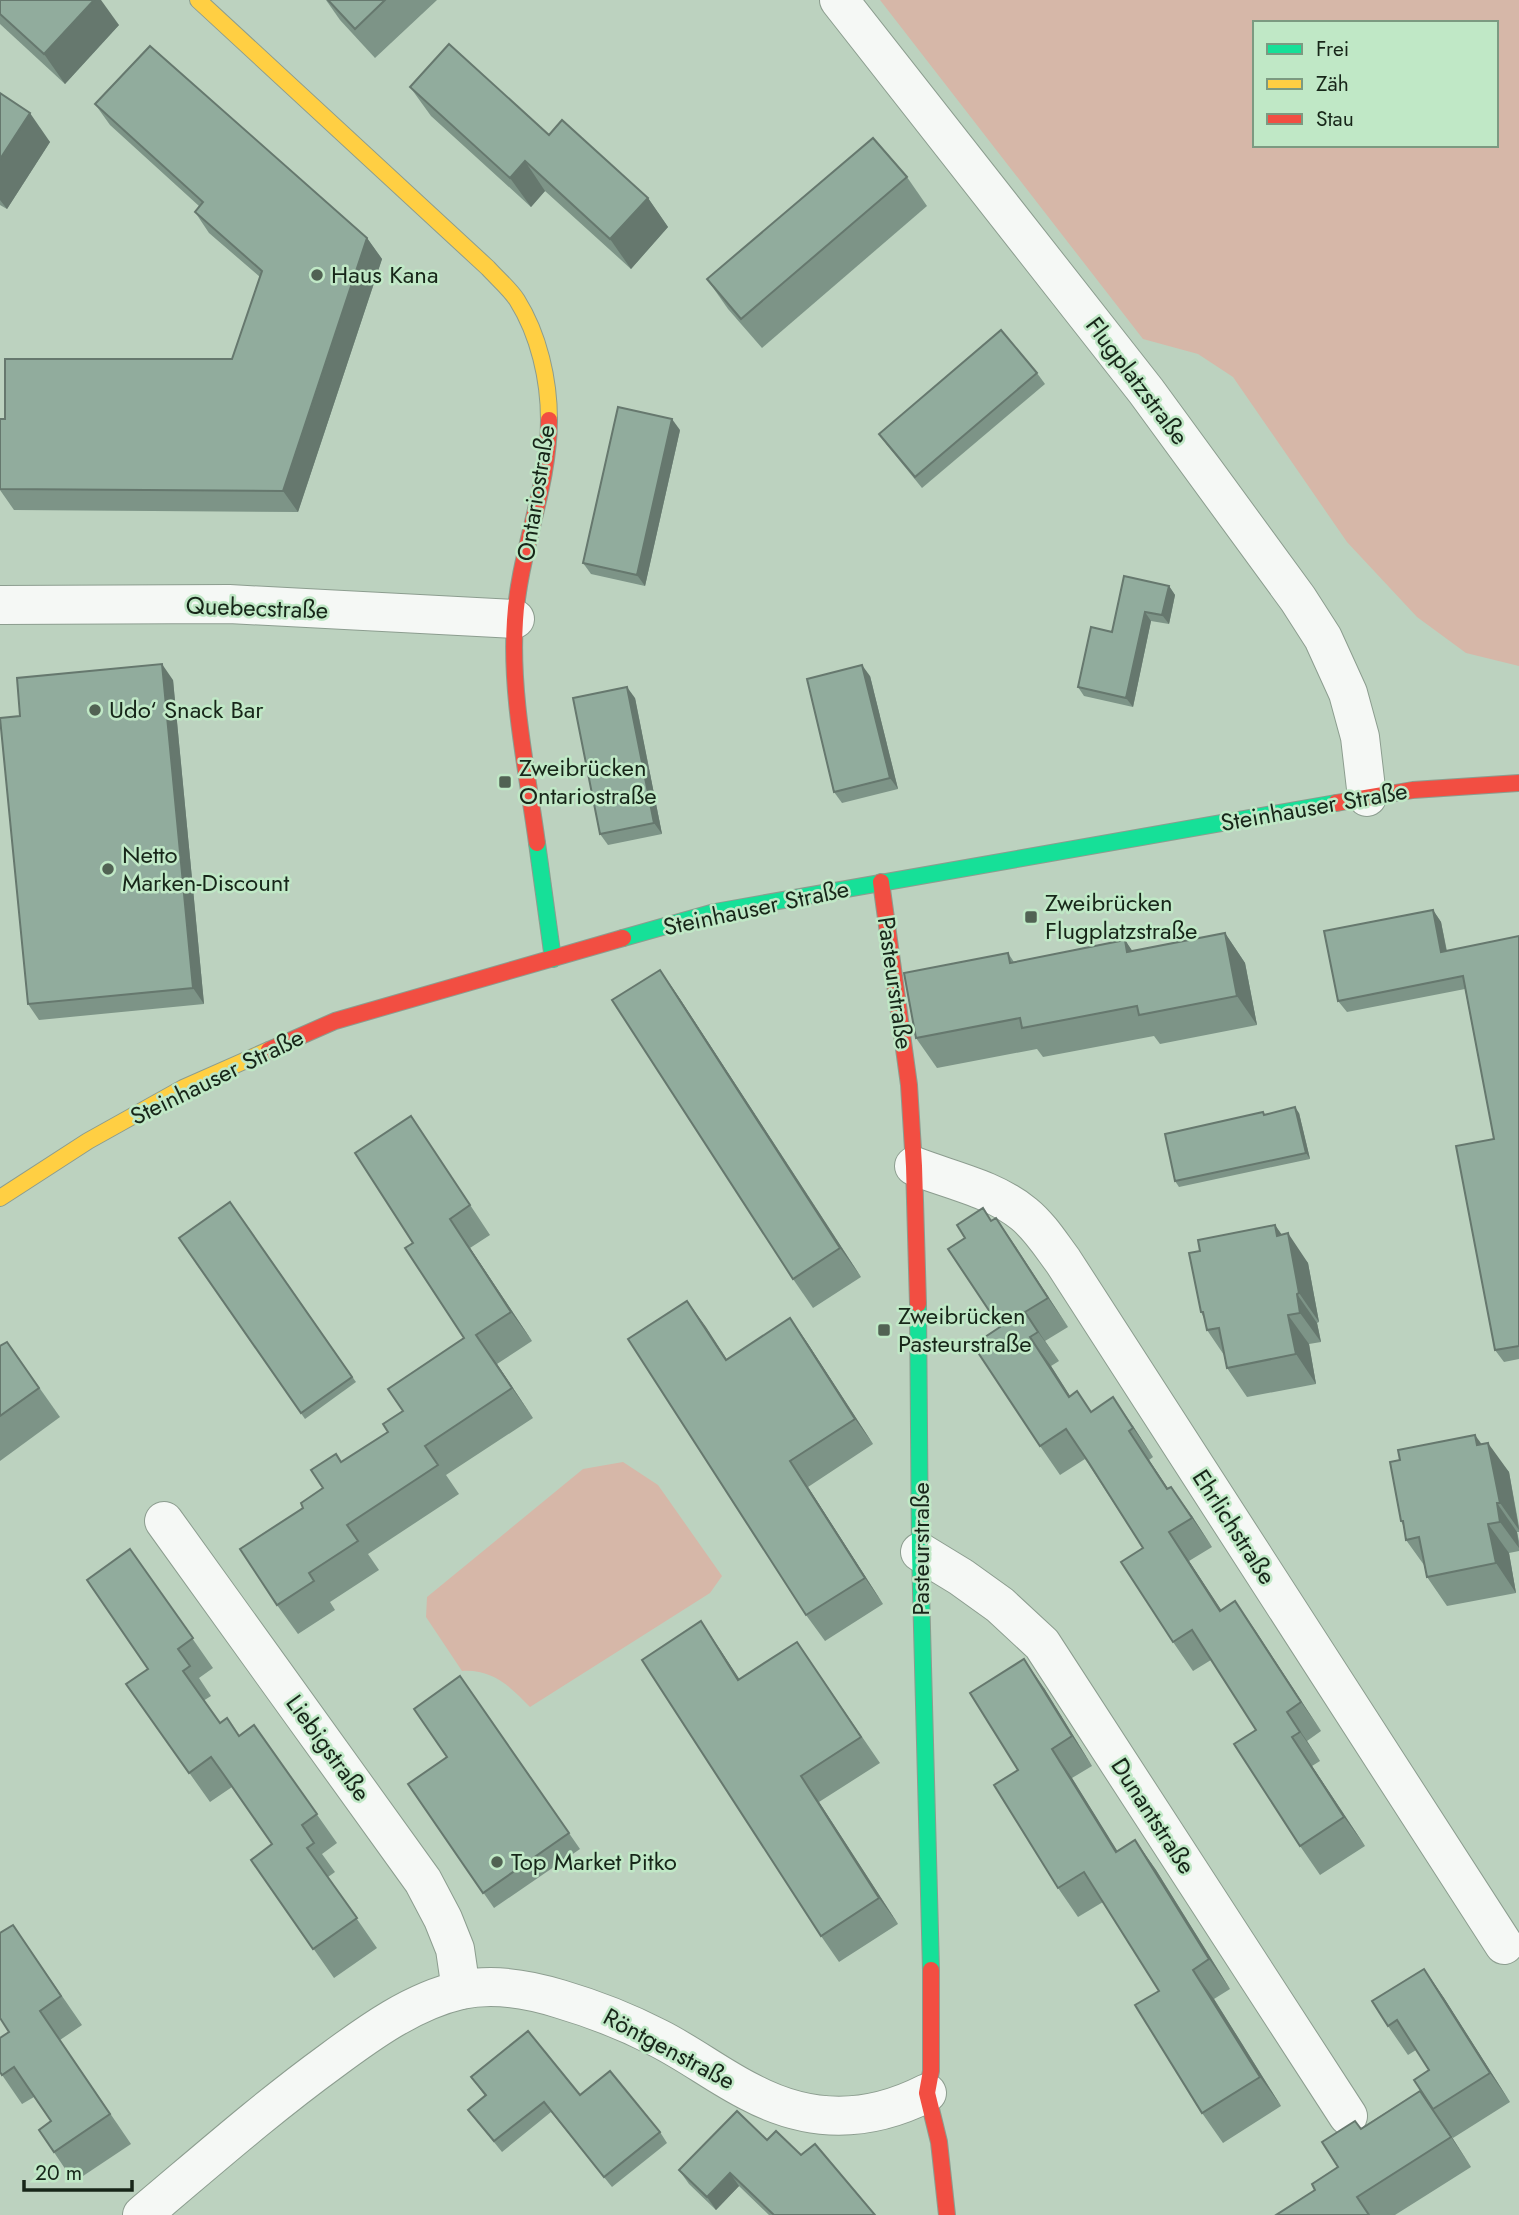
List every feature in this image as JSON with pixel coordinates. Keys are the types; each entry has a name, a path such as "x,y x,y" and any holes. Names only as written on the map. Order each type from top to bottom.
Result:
{"street":[{"name":"Ontariostraße","path":"198,0 488,268 517,300 538,346 549,393 549,428 545,467 514,619 516,686 553,959"},
{"name":"Flugplatzstraße","path":"839,0 1146,391 1298,599 1323,638 1348,693 1360,737 1367,797"},
{"name":"Quebecstraße","path":"0,606 229,604 514,619"},
{"name":"Steinhauser Straße","path":"0,1198 88,1141 183,1088 335,1021 715,912 1367,797 1413,790 1519,783"},
{"name":"Pasteurstraße","path":"881,883 909,1085 914,1166 931,1988 931,2071 927,2093 939,2141 947,2215"},
{"name":"Ehrlichstraße","path":"914,1166 999,1198 1024,1214 1043,1233 1071,1272 1504,1945"},
{"name":"Liebigstraße","path":"164,1521 423,1881 443,1919 454,1949 460,1990"},
{"name":"Dunantstraße","path":"920,1552 1000,1605 1042,1644 1348,2116"},
{"name":"Röntgenstraße","path":"142,2215 291,2090 376,2027 420,2005 460,1990 501,1986 540,1993 592,2009 659,2038 751,2094 796,2110 846,2117 881,2112 927,2093"}],"shaded area":[{"path":"880,0 1519,0 1519,666 1466,653 1417,617 1347,542 1233,377 1198,354 1143,339"},
{"path":"623,1462 658,1485 722,1576 710,1593 530,1707 500,1680 482,1673 462,1671 426,1617 427,1597 583,1469"}],"building":[{"path":"0,0 94,0 44,54 0,14"},
{"path":"328,0 385,0 355,29"},
{"path":"449,44 549,135 562,120 648,198 610,239 525,161 510,178 410,87"},
{"name":"Haus Kana","path":"150,46 367,238 283,491 0,489 0,419 5,419 5,359 232,359 262,271 195,212 203,202 95,104"},
{"path":"0,93 30,113 0,159"},
{"path":"873,138 907,177 741,319 707,279"},
{"path":"1001,330 1037,373 915,477 879,434"},
{"path":"618,407 672,419 637,575 583,563"},
{"path":"1124,576 1169,586 1162,615 1145,612 1126,698 1078,687 1091,627 1112,632"},
{"name":"Netto Marken-Discount","path":"162,664 193,988 28,1004 0,718 20,716 17,678"},
{"path":"862,665 890,778 834,792 807,679"},
{"path":"627,687 654,823 600,834 573,698"},
{"path":"1433,910 1441,952 1519,936 1519,1346 1495,1350 1456,1146 1494,1139 1463,976 1338,1001 1324,931"},
{"path":"1225,933 1237,996 1139,1015 1137,1006 1022,1028 1020,1018 916,1038 904,973 1008,953 1010,963 1125,940 1127,952"},
{"path":"660,970 840,1248 793,1279 612,1000"},
{"path":"1295,1107 1306,1153 1175,1181 1165,1134"},
{"path":"411,1116 470,1205 450,1219 511,1312 476,1335 512,1388 425,1446 438,1465 347,1525 358,1541 309,1573 314,1581 277,1605 240,1549 303,1508 301,1503 323,1488 311,1470 336,1454 341,1462 388,1432 383,1424 403,1411 388,1389 464,1338 405,1248 413,1243 355,1153"},
{"path":"230,1202 352,1377 301,1413 179,1238"},
{"path":"983,1208 991,1221 996,1218 1048,1298 1025,1312 1038,1332 1030,1337 1069,1397 1077,1391 1091,1412 1113,1397 1133,1428 1129,1431 1167,1489 1171,1487 1192,1518 1169,1532 1220,1611 1235,1601 1301,1702 1287,1712 1300,1732 1292,1737 1344,1817 1300,1846 1234,1744 1256,1730 1192,1630 1173,1642 1121,1562 1143,1548 1089,1463 1066,1429 1040,1446 973,1345 1000,1327 948,1249 965,1238 957,1225"},
{"path":"1275,1225 1277,1236 1288,1233 1299,1293 1300,1313 1288,1315 1296,1354 1227,1368 1219,1328 1207,1330 1201,1312 1189,1253 1200,1251 1198,1240"},
{"path":"687,1301 726,1360 790,1318 855,1419 790,1461 865,1578 806,1615 628,1339"},
{"path":"7,1342 39,1388 0,1416 0,1346"},
{"path":"1475,1435 1477,1445 1488,1443 1500,1503 1497,1503 1500,1522 1488,1524 1496,1563 1427,1577 1419,1537 1406,1540 1390,1462 1400,1460 1398,1450"},
{"path":"130,1549 193,1638 178,1649 190,1666 183,1671 220,1723 227,1718 239,1736 254,1725 317,1814 302,1825 314,1843 307,1848 357,1918 313,1949 251,1860 272,1844 224,1775 211,1757 189,1773 126,1684 148,1669 87,1580"},
{"path":"701,1621 738,1680 797,1642 861,1737 801,1776 879,1898 821,1936 642,1660"},
{"path":"1024,1659 1072,1736 1052,1749 1116,1852 1135,1840 1209,1959 1193,1970 1260,2077 1202,2113 1135,2005 1159,1991 1084,1872 1058,1888 994,1785 1018,1770 970,1693"},
{"path":"460,1676 569,1833 483,1893 408,1784 447,1757 414,1709"},
{"path":"13,1925 61,1996 40,2011 110,2114 54,2152 39,2130 51,2121 14,2067 2,2075 0,2072 0,2038 9,2032 0,2018 0,1933"},
{"path":"1424,1969 1490,2073 1433,2109 1414,2080 1429,2070 1397,2020 1388,2026 1372,2001"},
{"path":"528,2031 580,2095 610,2071 660,2132 604,2177 544,2102 494,2141 468,2110 486,2095 471,2077"},
{"path":"1420,2091 1451,2137 1357,2197 1369,2215 1276,2215 1315,2190 1312,2184 1338,2167 1322,2142 1355,2121 1361,2129"},
{"path":"737,2111 767,2140 776,2131 801,2155 815,2144 875,2215 774,2215 730,2173 707,2197 679,2170"}],"traffic: fast":[{"path":"623,938 715,912 1336,803"},
{"path":"537,843 553,959"},
{"path":"918,1304 920,1552 931,1970"}],"traffic: slow":[{"path":"198,0 511,292 525,314 537,343 545,374 549,420"},
{"path":"0,1198 88,1141 183,1088 269,1050"}],"traffic: jam":[{"path":"537,843 520,732 514,648 518,595 544,470 549,420"},
{"path":"1336,803 1413,790 1519,783"},
{"path":"881,882 909,1085 918,1304"},
{"path":"269,1050 335,1021 623,938"},
{"path":"931,1970 931,2071 927,2093 939,2142 947,2215"}],"place":[{"name":"Haus Kana","path":"317,275"},
{"name":"Udo‘ Snack Bar","path":"95,710"},
{"name":"Zweibrücken Ontariostraße","path":"505,782"},
{"name":"Netto Marken-Discount","path":"108,869"},
{"name":"Zweibrücken Flugplatzstraße","path":"1031,917"},
{"name":"Zweibrücken Pasteurstraße","path":"884,1330"},
{"name":"Top Market Pitko","path":"497,1862"}]}
